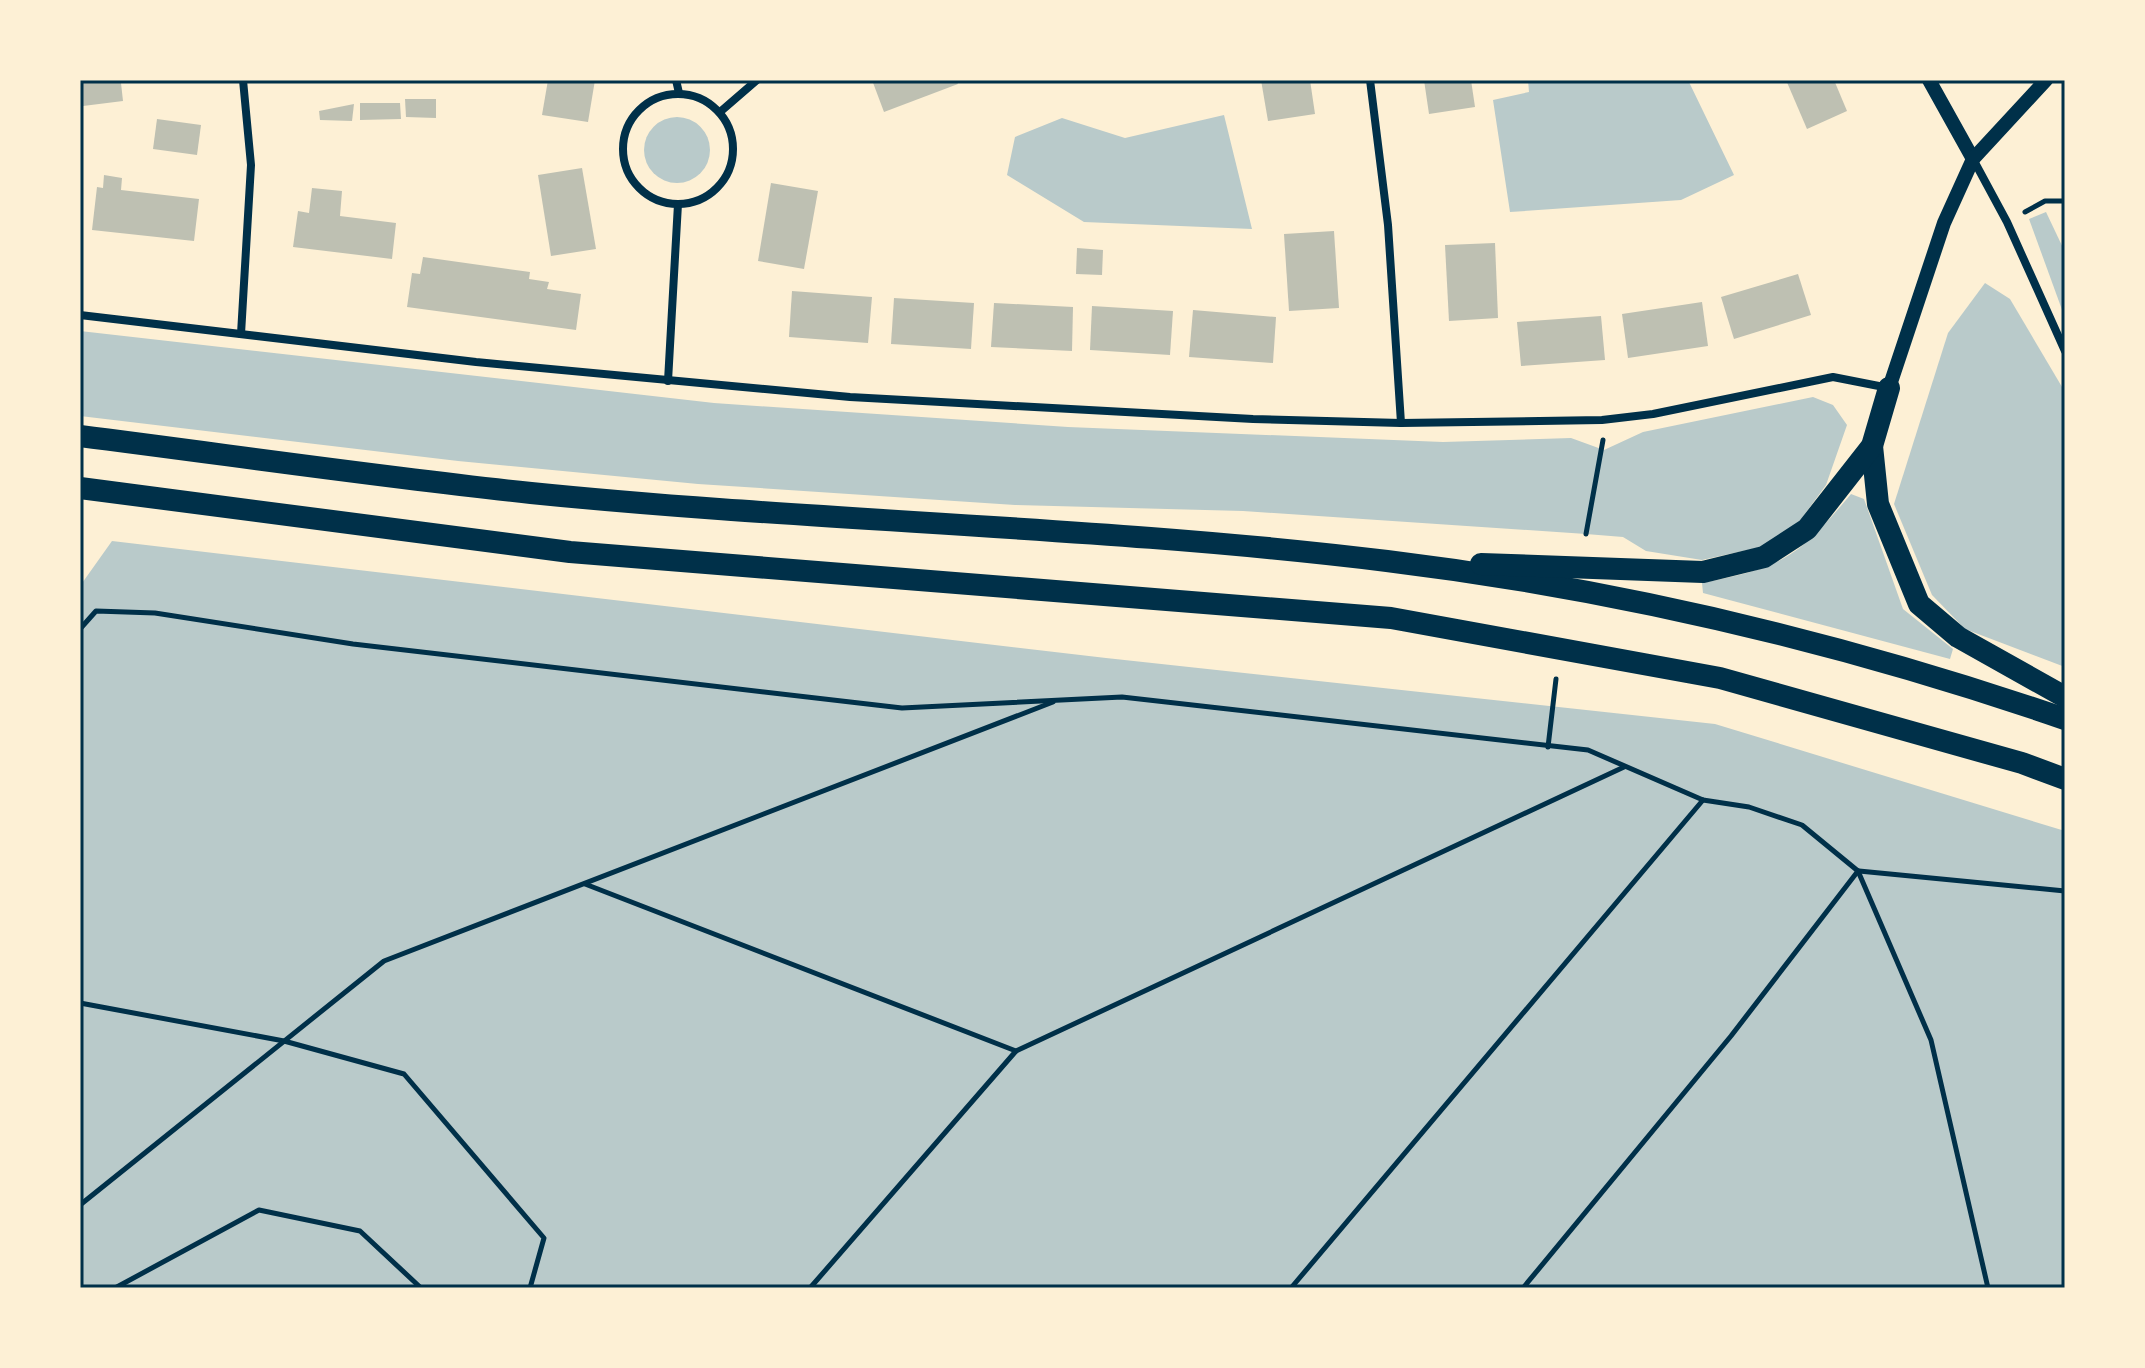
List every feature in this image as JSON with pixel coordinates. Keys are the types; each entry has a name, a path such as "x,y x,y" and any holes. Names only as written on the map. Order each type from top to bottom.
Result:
{"highway":[{"path":"1391,562 1703,572 1764,557 1807,529 1872,446 1889,388"},
{"path":"80,436 533,493 1161,538 1391,562 1604,597 1747,627 1973,687 2065,719"},
{"path":"1872,446 1878,504 1919,604 1958,637 2065,697"},
{"path":"80,488 570,552 1391,618 1720,678 2022,763 2065,779"}],"street":[{"path":"241,334 251,165 243,80"},
{"path":"676,80 679,93"},
{"path":"720,112 757,80"},
{"path":"1370,80 1388,225 1401,423"},
{"path":"1929,80 2007,222 2065,351"},
{"path":"80,315 668,381 850,397 1401,423 1602,420 1653,414 1833,377 1889,388 1944,223 1973,159 2046,80"},
{"path":"679,93 709,102 720,112 732,137 732,163 712,193 695,202 678,204 656,200 638,188 626,169 622,148 627,126 639,108 658,97 679,93"},
{"path":"668,381 678,204"}],"path":[{"path":"2007,222 2045,201 2065,201"},
{"path":"1586,534 1604,450 1602,420"},
{"path":"80,629 96,611 155,613 353,644 902,708 1122,697 1588,750 1703,800 1749,807 1802,825 1858,871 1931,1040 1988,1288"},
{"path":"1548,747 1556,679"},
{"path":"80,1205 384,961 1058,700"},
{"path":"810,1288 1016,1051 1625,766"},
{"path":"1291,1288 1703,800"},
{"path":"1858,871 2065,891"},
{"path":"1523,1288 1731,1036 1858,871"},
{"path":"584,883 1016,1051"},
{"path":"80,1003 284,1041 404,1074 544,1238 530,1288"},
{"path":"115,1288 259,1210 360,1231 421,1288"}],"shaded area":[{"path":"1528,80 1688,80 1734,175 1681,200 1510,212 1493,100 1529,92"},
{"path":"1224,115 1252,229 1084,222 1007,175 1015,137 1062,118 1125,138"},
{"path":"671,117 683,117 695,122 705,132 710,150 708,163 695,178 683,183 671,183 659,178 649,168 644,156 644,144 649,132 659,122"},
{"path":"2046,212 2065,252 2065,318 2029,219"},
{"path":"1985,283 2010,299 2065,392 2065,667 1965,629 1932,595 1894,504 1948,333"},
{"path":"80,331 714,403 1068,427 1443,442 1571,438 1604,450 1643,432 1813,397 1833,405 1847,425 1826,485 1799,522 1761,547 1702,560 1646,551 1623,537 1243,511 1015,505 698,484 458,461 80,416"},
{"path":"1851,494 1864,499 1903,609 1953,649 1950,659 1703,593 1702,583 1771,564 1802,546"},
{"path":"112,541 1106,658 1715,724 2065,831 2065,1288 80,1288 80,586"}],"building":[{"path":"80,80 132,82 121,83 123,101 83,106"},
{"path":"548,80 595,80 588,122 542,115"},
{"path":"872,80 956,80 958,84 884,112"},
{"path":"1261,80 1310,80 1315,114 1268,121"},
{"path":"1424,80 1471,80 1475,107 1429,114"},
{"path":"1786,80 1834,80 1847,111 1807,129"},
{"path":"405,99 436,99 436,118 406,117"},
{"path":"360,103 400,103 401,119 360,120"},
{"path":"354,104 352,121 320,120 319,111"},
{"path":"157,119 201,125 197,155 153,149"},
{"path":"582,168 596,249 551,256 538,175"},
{"path":"104,175 122,178 121,190 199,199 194,241 92,230 97,187 103,188"},
{"path":"771,183 818,191 804,269 758,261"},
{"path":"312,188 342,191 340,216 396,223 392,259 293,247 298,211 309,213"},
{"path":"1334,231 1339,308 1289,311 1284,234"},
{"path":"1495,243 1498,318 1449,321 1445,245"},
{"path":"1077,248 1103,250 1102,275 1076,274"},
{"path":"423,257 530,272 529,279 549,282 547,289 581,294 576,330 407,307 412,273 420,274"},
{"path":"1798,274 1811,315 1734,339 1721,297"},
{"path":"792,291 872,297 868,343 789,337"},
{"path":"894,298 974,303 971,349 891,344"},
{"path":"1702,302 1708,346 1628,358 1622,314"},
{"path":"994,303 1073,307 1072,351 991,347"},
{"path":"1092,306 1173,311 1170,355 1090,350"},
{"path":"1193,310 1276,317 1273,363 1189,357"},
{"path":"1601,316 1605,360 1521,366 1517,322"}]}
